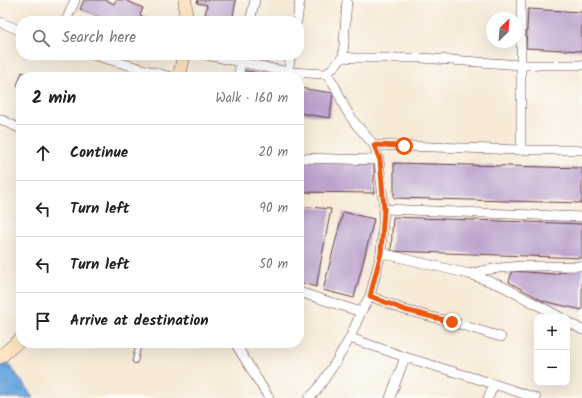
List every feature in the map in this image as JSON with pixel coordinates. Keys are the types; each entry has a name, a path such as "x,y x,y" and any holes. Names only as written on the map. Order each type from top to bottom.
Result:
{"main road":[{"path":"185,0 186,16"},
{"path":"179,72 183,60"},
{"path":"0,357 16,344"}],"street":[{"path":"68,16 75,0"},
{"path":"251,16 255,0"},
{"path":"297,16 300,0"},
{"path":"304,75 328,74 343,57 347,0"},
{"path":"521,0 521,150"},
{"path":"0,22 16,28"},
{"path":"343,57 421,58 521,65 582,65"},
{"path":"111,60 153,72"},
{"path":"239,72 242,60"},
{"path":"245,60 279,72"},
{"path":"288,72 290,60"},
{"path":"309,398 317,390 350,338 361,312 370,296 381,253 384,209 380,160 374,145 354,122 345,108 328,74"},
{"path":"0,119 16,127"},
{"path":"374,145 521,150 582,150"},
{"path":"304,158 380,160"},
{"path":"384,209 582,217"},
{"path":"381,253 469,274 502,286 554,314"},
{"path":"469,274 496,268 582,266"},
{"path":"304,294 361,312"},
{"path":"370,296 405,310 501,337"},
{"path":"570,322 582,322"},
{"path":"570,322 582,330"},
{"path":"350,338 536,398"},
{"path":"238,348 269,398"},
{"path":"390,398 405,357"},
{"path":"488,398 494,384"}],"lane":[{"path":"135,361 138,348"}],"water":[{"path":"0,352 34,398 0,398"}],"building":[{"path":"84,0 106,0 114,4 116,0 125,0 143,8 140,15 142,16 96,16 80,9"},
{"path":"198,0 236,0 233,16 205,16 207,5 197,3"},
{"path":"528,9 582,12 582,51 526,48"},
{"path":"242,70 252,72 241,72"},
{"path":"304,89 333,93 330,118 304,114"},
{"path":"304,160 374,161 374,193 304,192"},
{"path":"394,163 582,168 582,203 394,198"},
{"path":"304,206 331,209 316,287 304,283"},
{"path":"343,212 374,219 354,298 323,290"},
{"path":"393,217 582,224 582,258 391,251"},
{"path":"582,267 582,310 543,301 509,282 512,271 554,274"}],"route":[{"path":"404,146 374,145 380,160 384,209 381,253 370,296 405,310 452,322"}]}
